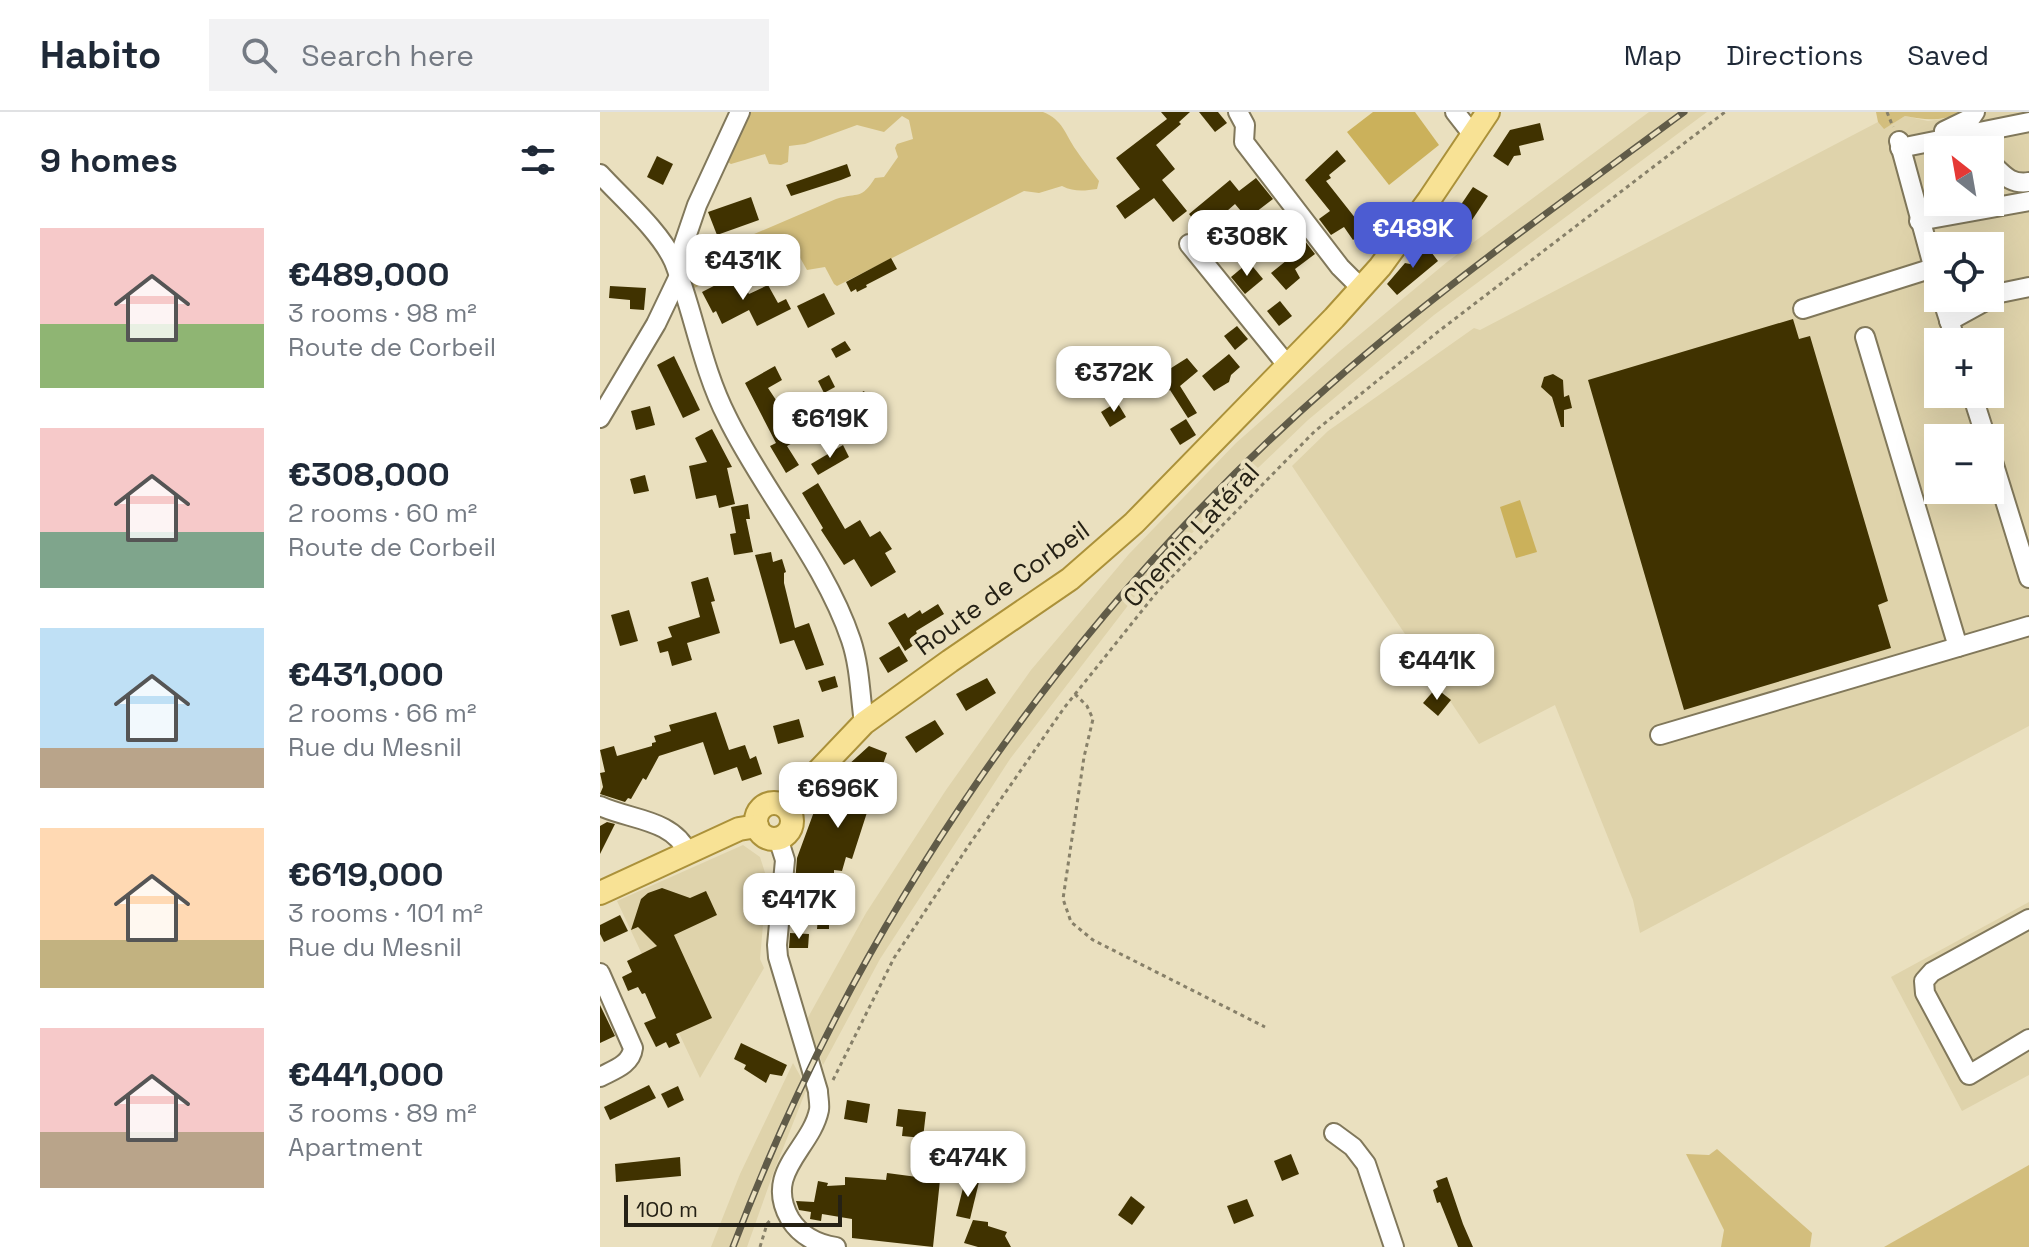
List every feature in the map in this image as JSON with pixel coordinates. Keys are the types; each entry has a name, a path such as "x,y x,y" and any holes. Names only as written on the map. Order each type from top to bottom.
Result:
{"main road":[{"name":"Route de Corbeil","path":"785,806 864,723 1070,579 1134,523 1361,288 1429,200 1488,112"},
{"path":"775,803 785,806 792,816 791,828 778,838 767,837 757,826 758,815 764,806 775,803"},
{"path":"600,893 739,829 757,826"}],"street":[{"path":"600,418 656,324 678,278 683,246 697,205 740,112"},
{"path":"1238,112 1245,125 1244,142 1340,267 1361,288"},
{"path":"1455,112 1473,135"},
{"path":"1938,136 1971,118 1975,112"},
{"path":"1953,136 2029,122"},
{"path":"1924,142 1900,144 1924,238"},
{"path":"600,174 661,241 673,262 712,385 727,418 842,617 857,661 864,723"},
{"path":"2004,176 2019,184 2029,182"},
{"path":"1919,221 2029,201"},
{"path":"1189,244 1287,365"},
{"path":"1803,309 1924,279"},
{"path":"1949,321 2000,293 2029,287"},
{"path":"1946,312 1951,328"},
{"path":"1865,337 1958,647"},
{"path":"2004,497 2029,578"},
{"path":"1660,735 2029,626"},
{"path":"600,806 667,828 684,843 688,853"},
{"path":"778,838 785,860 781,872 778,957 818,1091 819,1104 815,1120 786,1173 783,1183 785,1209 803,1233 813,1240 836,1247"},
{"path":"2029,919 1932,972 1924,981 1925,993 1969,1075 2029,1039"},
{"path":"600,973 633,1048 632,1055 623,1065 600,1077"},
{"path":"1334,1133 1353,1147 1366,1164 1394,1247"}],"path":[{"name":"Chemin Latéral","path":"819,1104 894,958 1075,694 1157,592 1315,431 1439,331 1725,112"},
{"path":"1075,694 1087,706 1093,719 1084,757 1063,899 1071,922 1093,940 1265,1027"},
{"path":"760,1247 767,1224 785,1209"}],"shaded area":[{"path":"749,112 1043,112 1059,123 1099,181 1097,189 1092,190 1062,186 1039,193 1024,191 837,286 825,267 807,270 794,247 689,290 683,270 691,261 836,199 863,192 875,178 884,177 898,157 897,144 913,139 909,120 902,116 884,132 857,125 805,144 789,146 788,162 781,165 769,164 765,154 731,164 724,160"},
{"path":"1373,112 1415,112 1439,145 1389,185 1347,132"},
{"path":"1649,112 1707,112 1434,315 1308,420 1211,513 1146,582 1010,759 880,959 823,1065 806,1021 866,913 946,790 1031,670 1129,554 1236,443 1340,351 1447,262"},
{"path":"1876,112 1961,112 1933,119 1905,116 1884,129 1878,122"},
{"path":"1961,112 2029,112 2029,726 1640,933 1633,900 1555,705 1479,744 1292,466 1328,431 1474,328 1480,330 1878,122 1885,128 1905,116 1928,121 1950,118"},
{"path":"1520,500 1537,552 1516,558 1500,507"},
{"path":"743,845 760,857 767,879 760,959 764,968 700,1078 617,901"},
{"path":"2029,902 2029,1075 1962,1111 1891,977"},
{"path":"793,1063 807,1088 747,1247 711,1247 740,1174"},
{"path":"1717,1149 1812,1233 1810,1247 1721,1247 1724,1230 1686,1154 1709,1155"},
{"path":"2029,1165 2029,1247 1884,1247"}],"building":[{"path":"1161,112 1190,112 1156,145 1175,169 1162,180 1187,211 1173,222 1154,198 1125,219 1116,206 1140,189 1116,158 1167,119"},
{"path":"1199,112 1218,112 1227,123 1215,132"},
{"path":"1540,123 1544,140 1519,146 1521,155 1514,156 1508,166 1493,156 1510,130"},
{"path":"1337,150 1346,161 1326,181 1356,219 1362,214 1371,227 1367,230 1371,235 1360,244 1344,227 1331,235 1319,219 1330,211 1305,180"},
{"path":"657,156 673,164 663,185 647,177"},
{"path":"847,164 851,176 841,180 791,196 786,185"},
{"path":"1256,178 1273,199 1256,212 1260,218 1252,224 1235,204 1203,232 1189,214 1230,180 1239,191"},
{"path":"1473,187 1488,196 1462,235 1447,225"},
{"path":"751,197 759,220 717,235 708,212"},
{"path":"1301,236 1315,254 1295,269 1300,278 1286,290 1271,273 1297,252 1291,244"},
{"path":"1425,244 1438,261 1397,295 1387,284 1405,263 1410,264"},
{"path":"891,258 897,269 857,292 856,289 851,292 846,282"},
{"path":"1249,262 1263,279 1245,294 1231,277"},
{"path":"737,274 749,294 768,285 778,303 786,299 791,309 757,326 749,310 722,324 702,292"},
{"path":"610,286 646,288 644,310 630,309 630,300 609,298"},
{"path":"824,293 835,314 808,328 797,306"},
{"path":"1280,301 1292,316 1279,326 1267,311"},
{"path":"1793,319 1799,339 1810,336 1888,601 1878,605 1891,648 1684,710 1588,380"},
{"path":"1237,326 1248,339 1235,350 1224,336"},
{"path":"845,341 851,350 836,358 831,349"},
{"path":"1229,354 1240,367 1231,375 1229,382 1214,391 1202,376"},
{"path":"674,356 700,410 683,418 657,365"},
{"path":"1187,358 1198,371 1180,386 1197,413 1188,418 1170,390 1158,397 1149,382"},
{"path":"775,366 782,380 768,388 788,418 784,420 796,441 787,446 799,465 786,473 770,446 776,443 745,383"},
{"path":"1553,374 1563,380 1564,397 1569,395 1572,408 1564,410 1564,427 1561,427 1552,397 1541,387 1544,377"},
{"path":"829,375 835,387 824,393 818,381"},
{"path":"864,391 878,416 859,426 845,402"},
{"path":"1117,402 1126,417 1110,427 1101,412"},
{"path":"650,406 655,425 636,430 631,411"},
{"path":"1186,419 1196,435 1180,445 1170,429"},
{"path":"712,429 732,467 727,468 735,504 719,508 716,495 696,499 689,466 707,462 695,438"},
{"path":"843,445 849,457 818,475 811,464"},
{"path":"645,475 649,491 634,494 630,479"},
{"path":"818,483 845,529 860,520 870,537 880,531 892,549 885,553 896,572 871,587 854,559 844,565 802,493"},
{"path":"748,504 750,519 746,519 753,552 734,555 730,534 736,533 731,507"},
{"path":"771,552 773,562 782,559 786,572 784,583 795,628 809,623 824,665 806,670 794,640 780,644 755,555"},
{"path":"708,577 720,633 687,643 692,660 672,666 668,651 660,653 657,642 672,637 668,627 700,617 691,582"},
{"path":"938,604 944,614 916,631 914,636 918,642 905,651 888,623 905,613 908,618 920,610 922,614"},
{"path":"629,610 638,641 620,646 611,615"},
{"path":"899,646 908,661 888,673 879,658"},
{"path":"835,676 838,687 822,692 818,681"},
{"path":"987,678 996,693 966,711 956,694"},
{"path":"1436,688 1451,700 1438,716 1423,703"},
{"path":"716,712 729,750 745,745 750,759 756,756 762,774 742,781 737,767 714,775 703,742 659,756 631,799 625,802 600,794 603,787 600,773 605,772 600,750 614,746 617,756 652,746 656,742 654,736 671,731 669,725"},
{"path":"799,719 804,737 778,744 773,726"},
{"path":"935,720 944,734 916,753 905,737"},
{"path":"869,746 887,753 878,778 888,781 882,803 871,800 852,859 846,857 842,871 834,870 834,876 829,876 826,910 793,907 797,858 815,809 832,815 847,766"},
{"path":"607,822 615,824 600,854 600,826"},
{"path":"662,888 690,898 706,891 717,915 674,935 712,1018 676,1034 680,1043 669,1048 666,1042 656,1047 644,1023 656,1018 645,993 642,994 638,987 628,991 622,977 632,972 627,961 657,946 638,927 631,930 641,899"},
{"path":"620,915 628,931 604,942 600,925"},
{"path":"818,917 829,918 829,929 817,929"},
{"path":"790,933 809,934 808,948 789,948"},
{"path":"600,1005 615,1036 600,1043"},
{"path":"741,1043 787,1065 782,1076 770,1074 766,1083 744,1069 746,1065 734,1059"},
{"path":"649,1085 656,1098 610,1120 604,1107"},
{"path":"678,1086 684,1100 668,1108 661,1094"},
{"path":"847,1100 870,1104 867,1123 844,1119"},
{"path":"898,1109 926,1112 923,1138 902,1136 903,1127 896,1126"},
{"path":"1291,1154 1299,1174 1282,1181 1274,1161"},
{"path":"680,1157 681,1176 616,1182 615,1164"},
{"path":"887,1173 940,1180 933,1247 852,1238 852,1219 822,1214 821,1221 810,1219 811,1212 799,1210 796,1201 814,1202 818,1181 828,1183 827,1186 845,1185 845,1177 886,1180"},
{"path":"1447,1177 1473,1247 1458,1247 1440,1202 1437,1203 1433,1190 1438,1187 1436,1181"},
{"path":"965,1180 979,1182 970,1219 956,1216"},
{"path":"1131,1196 1145,1207 1132,1225 1118,1215"},
{"path":"1247,1199 1254,1216 1234,1224 1227,1206"},
{"path":"973,1220 988,1222 988,1226 1007,1232 1005,1236 1011,1247 978,1247 964,1243"}],"railway":[{"path":"733,1247 784,1125 842,1006 907,891 979,780 1058,673 1143,571 1234,474 1373,348 1505,244 1684,112"}]}
